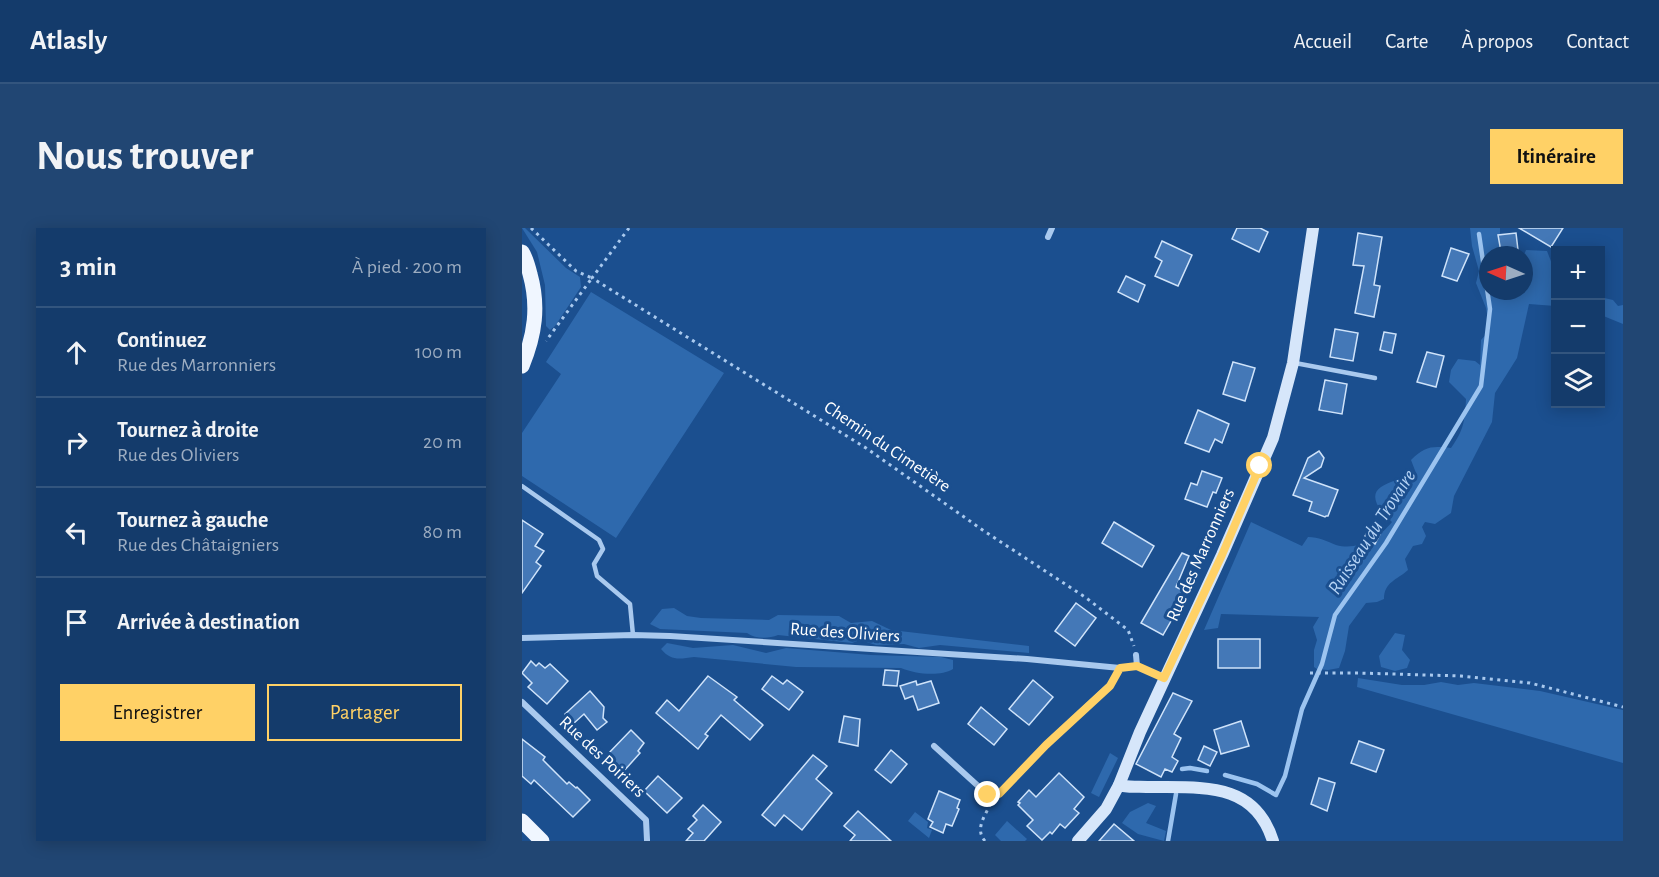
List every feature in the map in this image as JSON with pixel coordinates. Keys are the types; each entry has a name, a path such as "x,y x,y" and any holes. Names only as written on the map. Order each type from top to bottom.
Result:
{"main road":[{"path":"522,252 533,284 536,315 531,343 522,366"},
{"path":"522,821 542,841"}],"street":[{"path":"1048,237 1052,228"},
{"name":"Rue des Marronniers","path":"1078,841 1106,809 1119,785 1164,678 1222,555 1273,438 1293,363 1313,228"},
{"name":"Rue des Oliviers","path":"522,638 633,635 1027,659 1120,668 1137,666"},
{"path":"1136,655 1137,666 1164,678"},
{"path":"934,746 988,795 999,794 1046,745 1110,686 1120,668"},
{"name":"Rue des Poiriers","path":"522,702 646,820 647,840"},
{"path":"1119,785 1210,788 1231,793 1244,799 1258,810 1270,830 1273,841"}],"lane":[{"path":"1293,363 1375,378"},
{"path":"522,486 599,540 603,549 594,564 597,576 630,604 633,635"}],"path":[{"name":"Chemin du Cimetière","path":"531,228 576,271 592,278 866,448 984,531 1085,597 1128,630 1134,642 1136,655"},
{"path":"531,343 544,343 629,228"},
{"path":"1310,673 1461,676 1530,683 1623,707"},
{"path":"985,841 981,836 980,828 994,796"}],"shaded area":[{"path":"522,228 525,228 566,268 580,277 581,287 550,330 546,326 545,285 537,252"},
{"path":"1470,228 1500,228 1500,246 1479,246 1479,271"},
{"path":"1533,250 1547,251 1551,261 1551,306 1529,304 1517,358 1495,393 1492,422 1454,496 1451,513 1435,524 1425,522 1422,527 1426,536 1422,544 1413,546 1405,559 1408,570 1389,585 1384,599 1366,603 1349,626 1345,651 1339,668 1328,670 1314,667 1314,650 1317,640 1313,627 1319,617 1221,614 1218,628 1204,630 1251,522 1302,546 1308,537 1319,538 1336,545 1352,546 1374,538 1392,522 1378,506 1375,496 1377,491 1388,483 1416,473 1411,460 1420,452 1434,447 1451,448 1459,436 1463,425 1466,399 1449,382 1451,370 1458,359 1475,361 1480,365 1481,340 1490,330 1483,300 1533,300"},
{"path":"1479,271 1479,290 1476,283"},
{"path":"591,292 724,373 616,538 522,476 522,433 561,374 546,362"},
{"path":"1605,298 1613,300 1618,306 1623,305 1623,324 1605,317"},
{"path":"674,608 687,616 701,618 769,620 778,615 839,616 851,623 872,621 891,630 1029,646 1029,653 940,645 919,648 904,644 876,645 860,640 852,643 778,635 762,638 747,633 660,629 650,624 662,609"},
{"path":"1395,633 1405,635 1402,650 1410,660 1407,668 1395,671 1381,667 1379,656"},
{"path":"667,643 693,648 733,645 766,653 786,648 871,655 941,657 953,660 953,669 948,672 927,674 901,668 796,667 694,657 676,658 668,656 661,649"},
{"path":"1358,678 1402,685 1441,682 1458,685 1474,683 1540,691 1623,710 1623,763 1357,687"},
{"path":"1110,753 1118,758 1099,797 1091,793"},
{"path":"1148,803 1156,806 1146,823 1166,831 1164,841 1138,834 1122,823 1130,812"},
{"path":"915,812 928,822 927,828 932,830 929,838 908,821"},
{"path":"1007,821 1027,839 1025,841 1001,841 995,835"}],"building":[{"path":"1237,228 1260,228 1268,232 1259,252 1232,239"},
{"path":"1519,228 1563,228 1551,247"},
{"path":"1358,233 1382,237 1374,285 1380,286 1374,317 1355,313 1364,266 1353,265"},
{"path":"1516,233 1518,246 1500,246 1498,235"},
{"path":"1162,241 1192,255 1178,286 1155,276 1162,261 1155,257"},
{"path":"1451,248 1469,254 1457,281 1442,276"},
{"path":"1126,276 1145,285 1138,302 1118,292"},
{"path":"1335,329 1358,333 1353,361 1330,357"},
{"path":"1384,332 1396,334 1392,353 1380,350"},
{"path":"1427,352 1444,356 1436,387 1417,382"},
{"path":"1233,362 1255,368 1245,401 1223,394"},
{"path":"1325,380 1347,384 1342,414 1319,410"},
{"path":"1198,410 1229,424 1222,443 1215,439 1209,452 1185,443"},
{"path":"1319,451 1324,458 1321,467 1304,478 1338,490 1328,516 1325,517 1309,511 1312,502 1293,495 1308,458"},
{"path":"1202,471 1222,478 1207,507 1185,499 1191,483 1197,485"},
{"path":"522,520 543,534 535,546 544,551 536,562 541,566 522,593"},
{"path":"1114,522 1154,546 1142,567 1102,543"},
{"path":"1371,525 1382,530 1375,544 1364,538"},
{"path":"1182,553 1189,556 1176,587 1187,593 1163,635 1141,623"},
{"path":"1076,603 1096,618 1075,646 1055,631"},
{"path":"1218,639 1260,639 1260,668 1218,668"},
{"path":"531,661 536,666 539,663 545,668 550,664 568,681 547,704 528,687 532,683 522,673"},
{"path":"885,670 899,671 897,686 883,685"},
{"path":"708,676 737,697 734,700 763,725 750,740 721,715 705,734 708,736 698,749 656,713 667,700 679,711"},
{"path":"772,676 783,684 787,680 803,692 789,710 762,689"},
{"path":"1033,680 1053,697 1029,725 1009,709"},
{"path":"916,681 917,685 931,681 939,703 918,710 913,696 905,699 900,686"},
{"path":"590,691 604,707 603,718 607,722 597,730 584,714 573,724 565,714"},
{"path":"1173,693 1192,701 1174,734 1181,738 1172,757 1178,761 1172,772 1165,769 1161,777 1136,764"},
{"path":"981,707 1007,729 994,745 968,724"},
{"path":"844,716 860,719 858,746 839,742"},
{"path":"1241,721 1249,746 1221,754 1214,730"},
{"path":"631,730 644,743 638,751 640,753 623,772 606,756"},
{"path":"522,739 545,757 543,760 567,784 569,782 577,787 590,800 573,817 534,780 531,784 522,776"},
{"path":"1359,741 1384,750 1376,772 1351,763"},
{"path":"1204,746 1217,752 1210,766 1198,760"},
{"path":"891,750 907,764 891,783 875,770"},
{"path":"813,755 827,766 816,779 832,793 802,830 784,815 775,826 762,815"},
{"path":"1059,773 1084,797 1074,809 1079,813 1065,828 1060,824 1052,834 1050,832 1042,840 1027,826 1033,820 1018,805 1020,803 1018,802 1029,790 1036,797"},
{"path":"658,776 682,798 667,813 644,791"},
{"path":"1319,778 1335,783 1327,811 1311,804"},
{"path":"939,791 960,800 952,826 946,824 943,833 930,827 933,822 928,819"},
{"path":"703,805 721,822 704,841 686,841 693,833 688,829 697,820 693,816"},
{"path":"858,811 891,841 850,841 855,835 844,826"},
{"path":"1114,824 1134,841 1099,841"}],"waterway":[{"name":"Ruisseau du Trovaire","path":"1225,775 1257,784 1276,795 1285,776 1302,709 1322,664 1335,615 1386,543 1481,386 1490,309 1479,234"},
{"path":"1182,769 1207,771"},
{"name":"Ruisseau du Trovaire","path":"1168,841 1176,794"}],"route":[{"path":"988,795 999,794 1046,745 1110,686 1120,668 1137,666 1164,678 1222,555 1260,466"}]}
